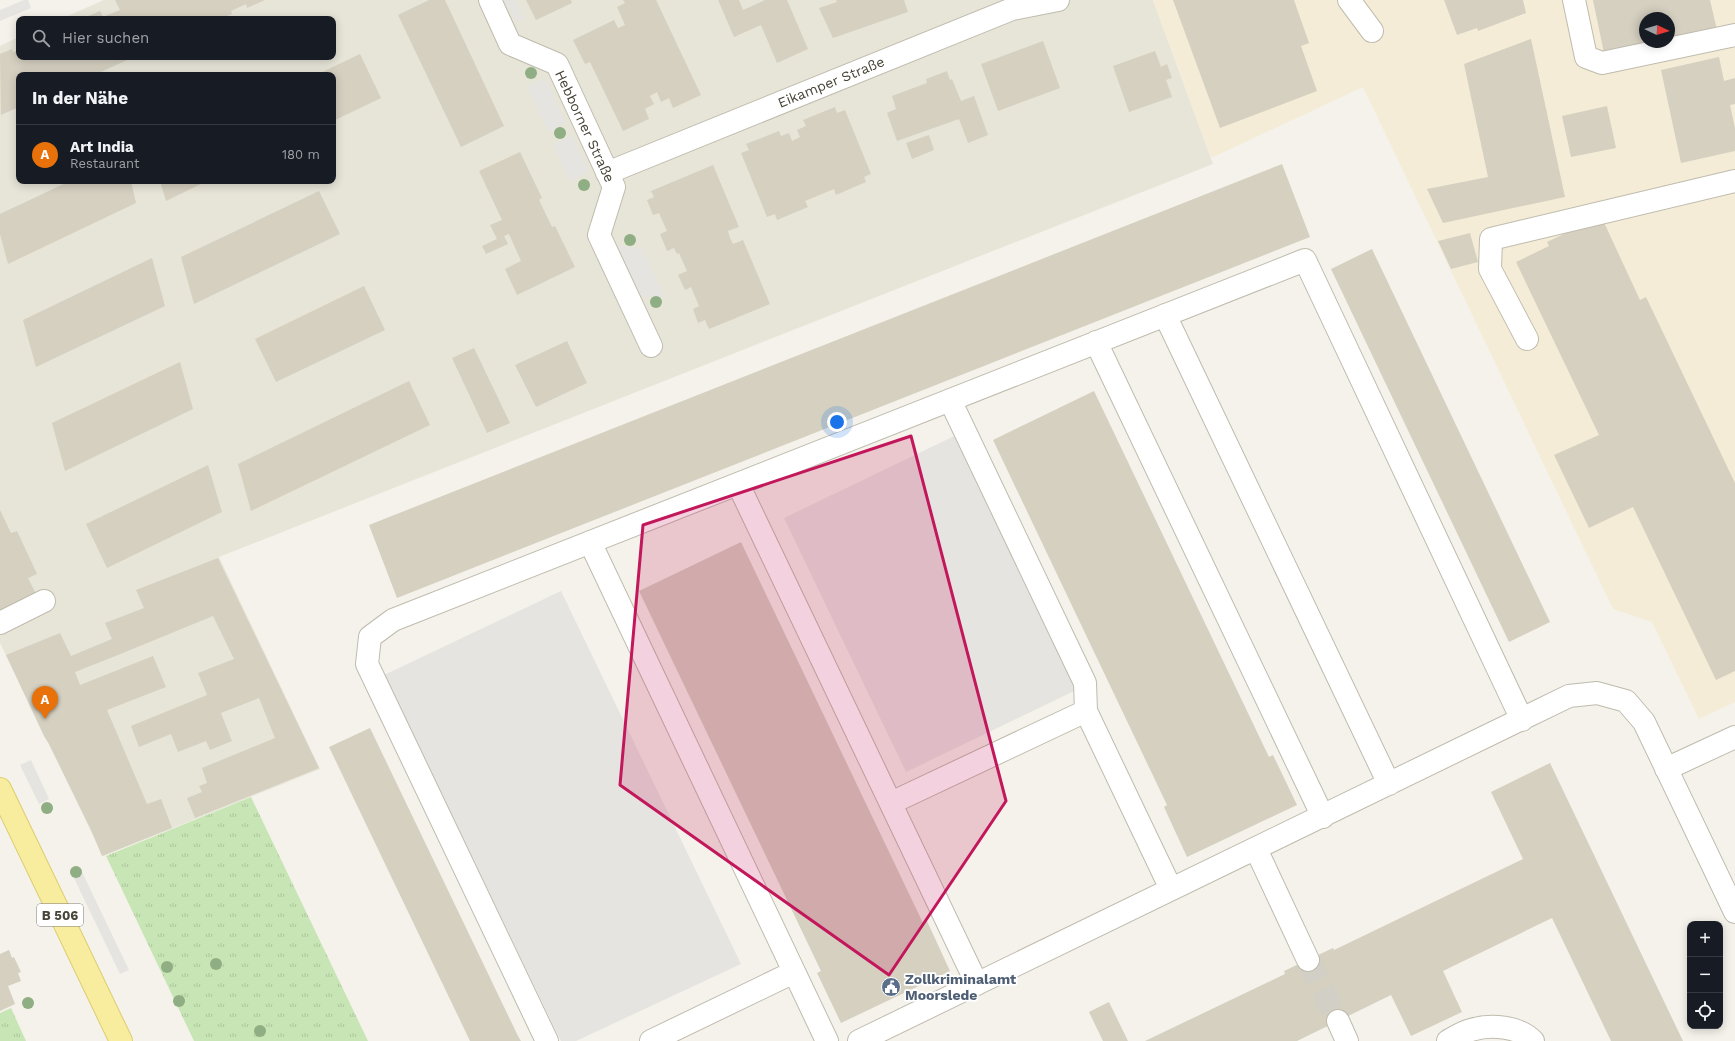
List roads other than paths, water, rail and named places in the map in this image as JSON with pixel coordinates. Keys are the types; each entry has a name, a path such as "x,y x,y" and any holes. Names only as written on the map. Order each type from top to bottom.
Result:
{"main road":[{"name":"B 506","path":"0,790 121,1041"}],"street":[{"name":"Hebborner Straße","path":"490,0 510,44 556,64 614,187 599,235 651,346"},
{"name":"Eikamper Straße","path":"607,173 1012,9 1058,0"},
{"path":"1349,0 1372,31"},
{"path":"1574,0 1586,57 1602,63 1735,35"},
{"path":"1527,339 1490,269 1491,239 1735,181"},
{"path":"547,1041 367,664 370,637 392,620 1305,260 1522,720"},
{"path":"1165,315 1389,784"},
{"path":"1096,342 1323,816"},
{"path":"950,400 1085,683 1086,711 1172,889"},
{"path":"738,484 977,984"},
{"path":"590,542 827,1041"},
{"path":"0,623 44,601"},
{"path":"872,1038 977,984 1569,696 1597,693 1626,701 1644,722 1735,912"},
{"path":"891,803 1086,711"},
{"path":"1666,769 1735,737"},
{"path":"1256,849 1308,960"},
{"path":"651,1041 794,972"},
{"path":"1338,1021 1347,1041"},
{"path":"1448,1041 1471,1030 1498,1026 1527,1035 1533,1041"}],"tunnel":[{"path":"1308,960 1338,1021"}],"place":[{"name":"Art India","path":"45,719"},
{"name":"Zollkriminalamt Moorslede","path":"891,987"}]}
